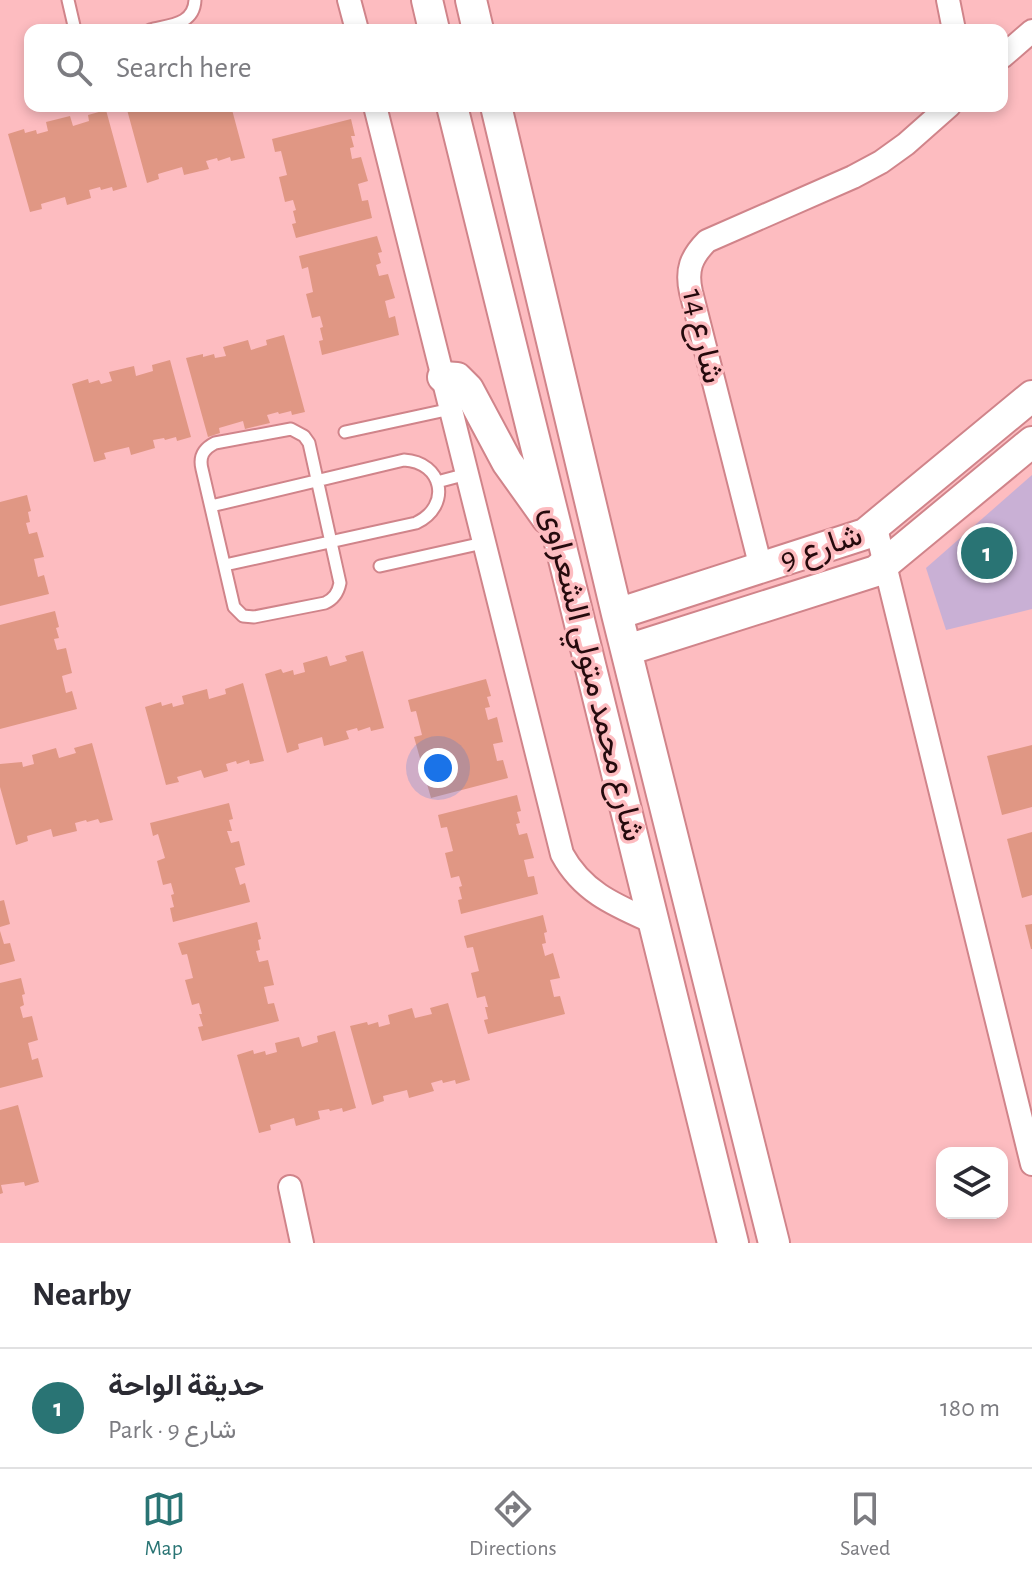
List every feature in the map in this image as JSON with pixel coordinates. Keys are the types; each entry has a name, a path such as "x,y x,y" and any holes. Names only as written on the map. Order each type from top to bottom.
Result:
{"street":[{"path":"349,0 355,24"},
{"path":"427,0 433,24"},
{"path":"471,0 477,24"},
{"path":"948,0 953,24"},
{"path":"1008,52 1032,31"},
{"path":"377,112 562,854 569,868 591,891 655,923"},
{"name":"شارع محمد متولي الشعراوى","path":"454,112 733,1243"},
{"name":"شارع محمد متولي الشعراوى","path":"497,112 617,614 774,1243"},
{"name":"شارع 14","path":"761,568 691,292 688,278 690,264 707,241 881,162 942,112"},
{"path":"443,377 457,378 468,389 507,462 556,529"},
{"name":"شارع 9","path":"617,614 854,539 876,528 1032,396"},
{"name":"شارع 9","path":"627,650 857,580 885,566 1032,442"},
{"path":"876,528 1032,1164"},
{"path":"290,1187 302,1243"}],"lane":[{"path":"68,0 74,24"},
{"path":"172,24 186,20 194,10 195,0"},
{"path":"345,432 451,409"},
{"path":"284,429 298,431 309,443 317,481 340,583 335,597 325,603 254,617 243,616 234,607 200,463 204,450 215,443 284,429"},
{"path":"211,506 404,460 413,460 428,468 437,482 438,499 424,519 225,565"},
{"path":"437,482 467,474"},
{"path":"380,566 483,543"}],"shaded area":[{"path":"1032,475 1032,609 946,630 926,568"}],"building":[{"path":"107,112 127,187 113,191 112,187 101,190 100,187 89,190 91,198 67,205 65,197 41,204 42,209 30,212 8,134 24,129 25,133 36,130 37,134 48,131 46,122 70,116 73,126 89,121 88,115"},
{"path":"128,112 233,112 245,158 231,161 230,157 218,161 217,158 206,161 209,169 184,175 182,167 158,174 159,179 147,183"},
{"path":"351,119 355,136 351,136 354,147 350,148 352,159 361,157 368,181 358,184 362,201 368,200 372,218 296,238 292,224 296,223 293,211 296,210 293,200 285,202 279,177 287,175 281,151 275,152 272,139"},
{"path":"377,236 382,252 378,253 381,263 376,265 379,276 388,274 395,298 385,301 389,318 395,316 399,335 322,355 319,341 323,340 320,328 323,327 320,316 312,318 306,294 313,292 308,267 302,269 299,256"},
{"path":"284,335 305,412 267,415 270,423 245,429 243,421 219,428 220,433 208,437 186,358 203,354 203,357 214,354 215,358 226,356 223,347 248,340 251,350 267,345 266,340"},
{"path":"170,360 191,437 177,441 176,437 153,440 155,448 131,455 129,447 104,453 106,459 94,462 72,384 88,379 89,383 99,380 101,384 112,381 109,372 134,366 136,376 153,371 152,365"},
{"path":"27,495 31,511 28,512 30,522 26,523 29,534 37,532 44,557 34,559 38,577 44,575 49,594 0,606 0,502"},
{"path":"55,611 59,627 56,628 59,638 54,639 57,650 66,648 72,673 62,676 66,693 72,691 77,709 0,729 0,625"},
{"path":"363,651 384,728 346,731 349,739 324,746 322,737 298,744 299,749 287,753 265,674 281,669 283,673 293,670 294,675 305,672 303,663 327,656 330,666 347,661 345,656"},
{"path":"486,679 491,696 487,697 490,707 485,708 488,720 497,717 503,742 493,744 497,761 503,760 508,778 431,798 427,784 432,783 431,771 428,760 421,762 414,737 422,735 416,711 411,712 408,700"},
{"path":"243,683 264,761 250,764 249,760 237,764 236,761 226,764 228,771 204,778 201,770 177,777 179,782 166,785 145,707 161,702 162,706 172,703 173,707 184,704 182,696 207,689 209,699 226,694 225,689"},
{"path":"92,743 113,820 75,823 77,831 53,837 51,829 27,836 28,841 16,845 0,787 0,764 22,762 23,767 34,764 32,755 56,748 59,758 76,753 74,748"},
{"path":"1032,745 1032,807 1002,815 987,756"},
{"path":"517,795 521,811 517,812 520,823 516,824 519,835 527,833 534,858 524,860 528,877 534,876 538,894 461,914 458,900 462,899 459,887 462,886 459,876 451,878 445,853 453,851 447,827 441,828 438,815"},
{"path":"229,803 233,819 229,820 232,831 227,831 231,843 239,841 245,865 235,868 240,885 245,883 250,902 173,922 170,908 174,907 171,895 174,894 171,883 163,885 157,861 165,858 158,834 153,836 150,823"},
{"path":"1032,832 1032,895 1022,898 1007,839"},
{"path":"4,900 10,924 0,927 0,901"},
{"path":"543,915 547,932 544,933 546,943 542,944 545,956 553,953 560,978 550,980 554,997 560,996 565,1014 488,1034 484,1020 488,1019 485,1007 488,1007 485,996 477,998 471,973 479,971 473,947 467,948 464,936"},
{"path":"257,922 261,939 258,940 260,950 256,951 259,962 268,960 274,985 264,987 268,1004 274,1003 279,1021 202,1041 198,1027 203,1026 199,1014 202,1014 199,1003 192,1005 185,980 193,978 187,954 182,955 178,943"},
{"path":"1032,924 1032,949 1031,949 1025,925"},
{"path":"0,931 4,944 10,943 15,961 0,965"},
{"path":"21,978 25,994 22,995 24,1005 20,1007 23,1018 32,1016 38,1040 28,1043 32,1060 38,1058 43,1077 0,1088 0,983"},
{"path":"448,1003 470,1080 456,1084 455,1080 443,1083 442,1080 431,1083 434,1091 409,1098 407,1090 383,1096 384,1101 372,1105 350,1026 378,1022 379,1027 390,1024 388,1015 412,1008 415,1018 432,1014 430,1008"},
{"path":"335,1031 356,1108 343,1112 342,1108 318,1111 320,1119 296,1126 294,1118 270,1125 271,1130 259,1133 237,1055 253,1050 254,1054 265,1051 266,1055 277,1052 275,1043 299,1037 302,1047 318,1042 317,1036"},
{"path":"18,1105 39,1182 25,1186 24,1182 1,1185 3,1193 0,1194 0,1110"}],"place":[{"name":"حديقة الواحة","path":"987,553"}]}
